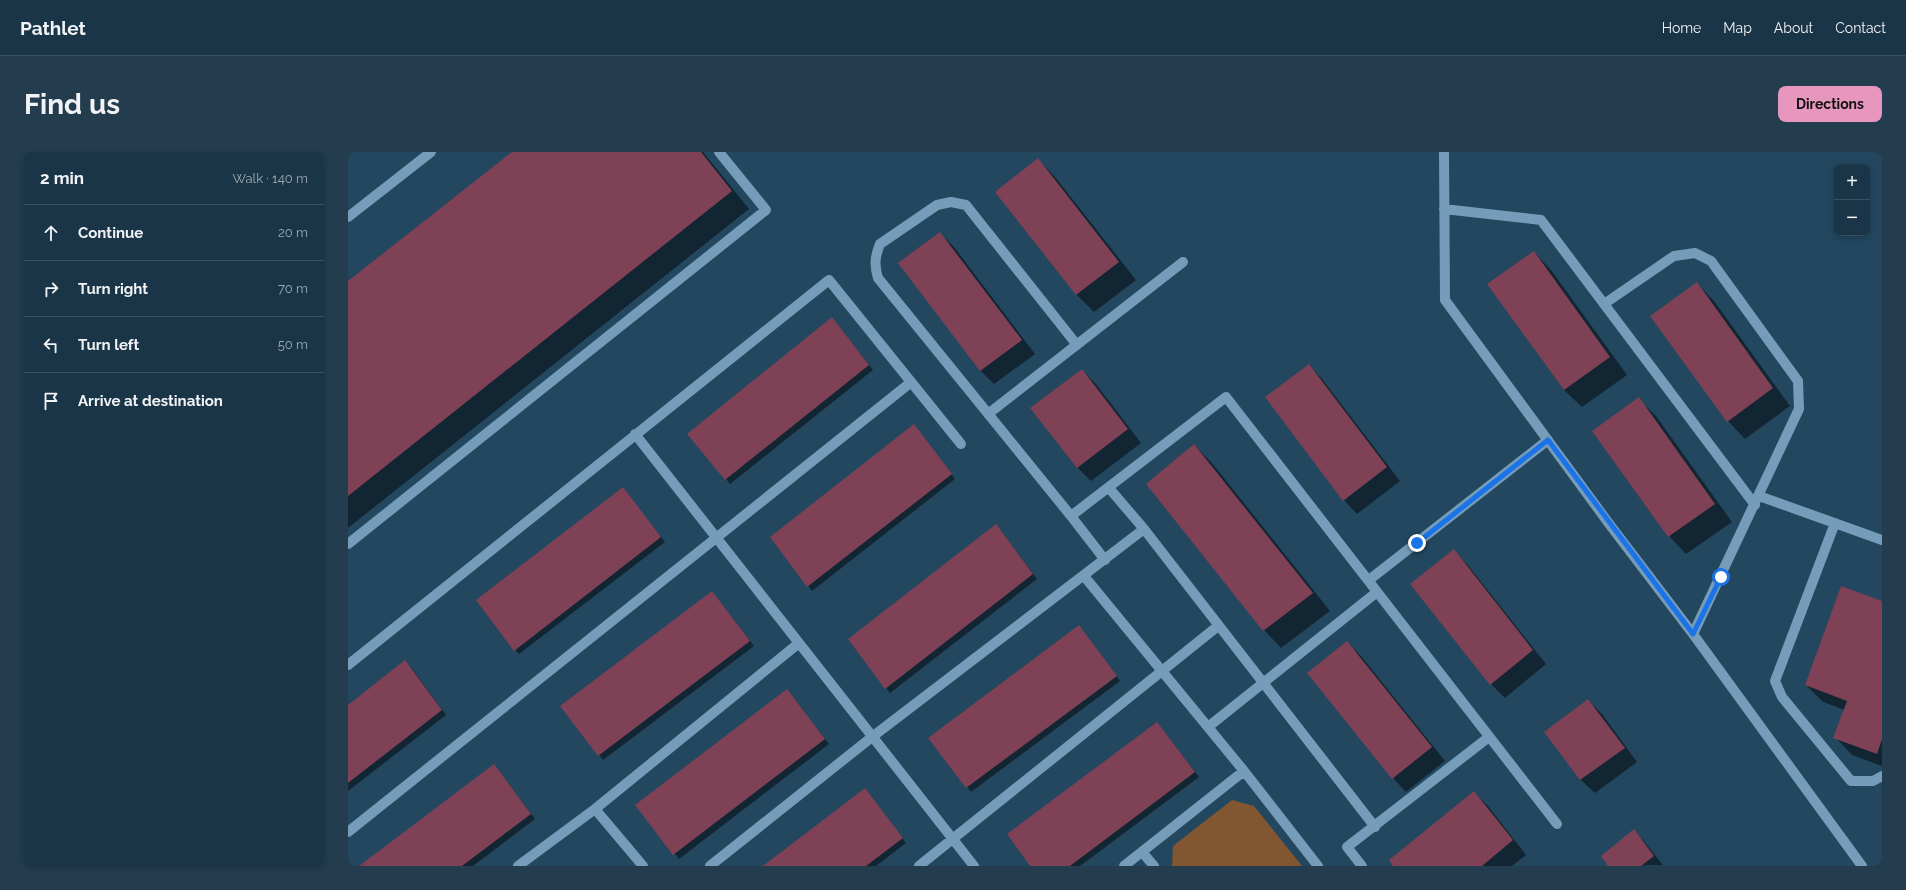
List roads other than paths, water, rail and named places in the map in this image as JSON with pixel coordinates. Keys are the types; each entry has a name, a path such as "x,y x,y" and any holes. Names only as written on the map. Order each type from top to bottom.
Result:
{"lane":[{"path":"348,217 431,152"},
{"path":"348,544 766,210 719,152"},
{"path":"1444,152 1445,300 1693,634 1862,866"},
{"path":"1077,345 966,205 951,202 937,205 880,244 876,254 874,267 878,278 1105,560"},
{"path":"1444,209 1541,220 1604,304 1757,501 1835,524 1882,540"},
{"path":"1604,304 1674,256 1695,253 1711,261 1798,381 1799,409 1757,501 1693,634"},
{"path":"988,414 1183,262"},
{"path":"348,665 829,280 910,383 961,444"},
{"path":"348,832 910,383"},
{"path":"1071,516 1226,397 1557,824"},
{"path":"635,434 974,866"},
{"path":"1369,580 1548,440"},
{"path":"1109,488 1144,529 1375,827"},
{"path":"1835,524 1774,681 1782,697 1851,780 1872,781 1882,776"},
{"path":"710,866 872,737 1144,529"},
{"path":"1084,576 1244,771 1318,866"},
{"path":"1208,727 1377,592"},
{"path":"919,866 1218,626"},
{"path":"518,866 595,809 799,643"},
{"path":"1362,866 1347,847 1375,827 1489,737"},
{"path":"1124,866 1244,771"},
{"path":"595,809 643,866"},
{"path":"1142,852 1154,866"}]}
